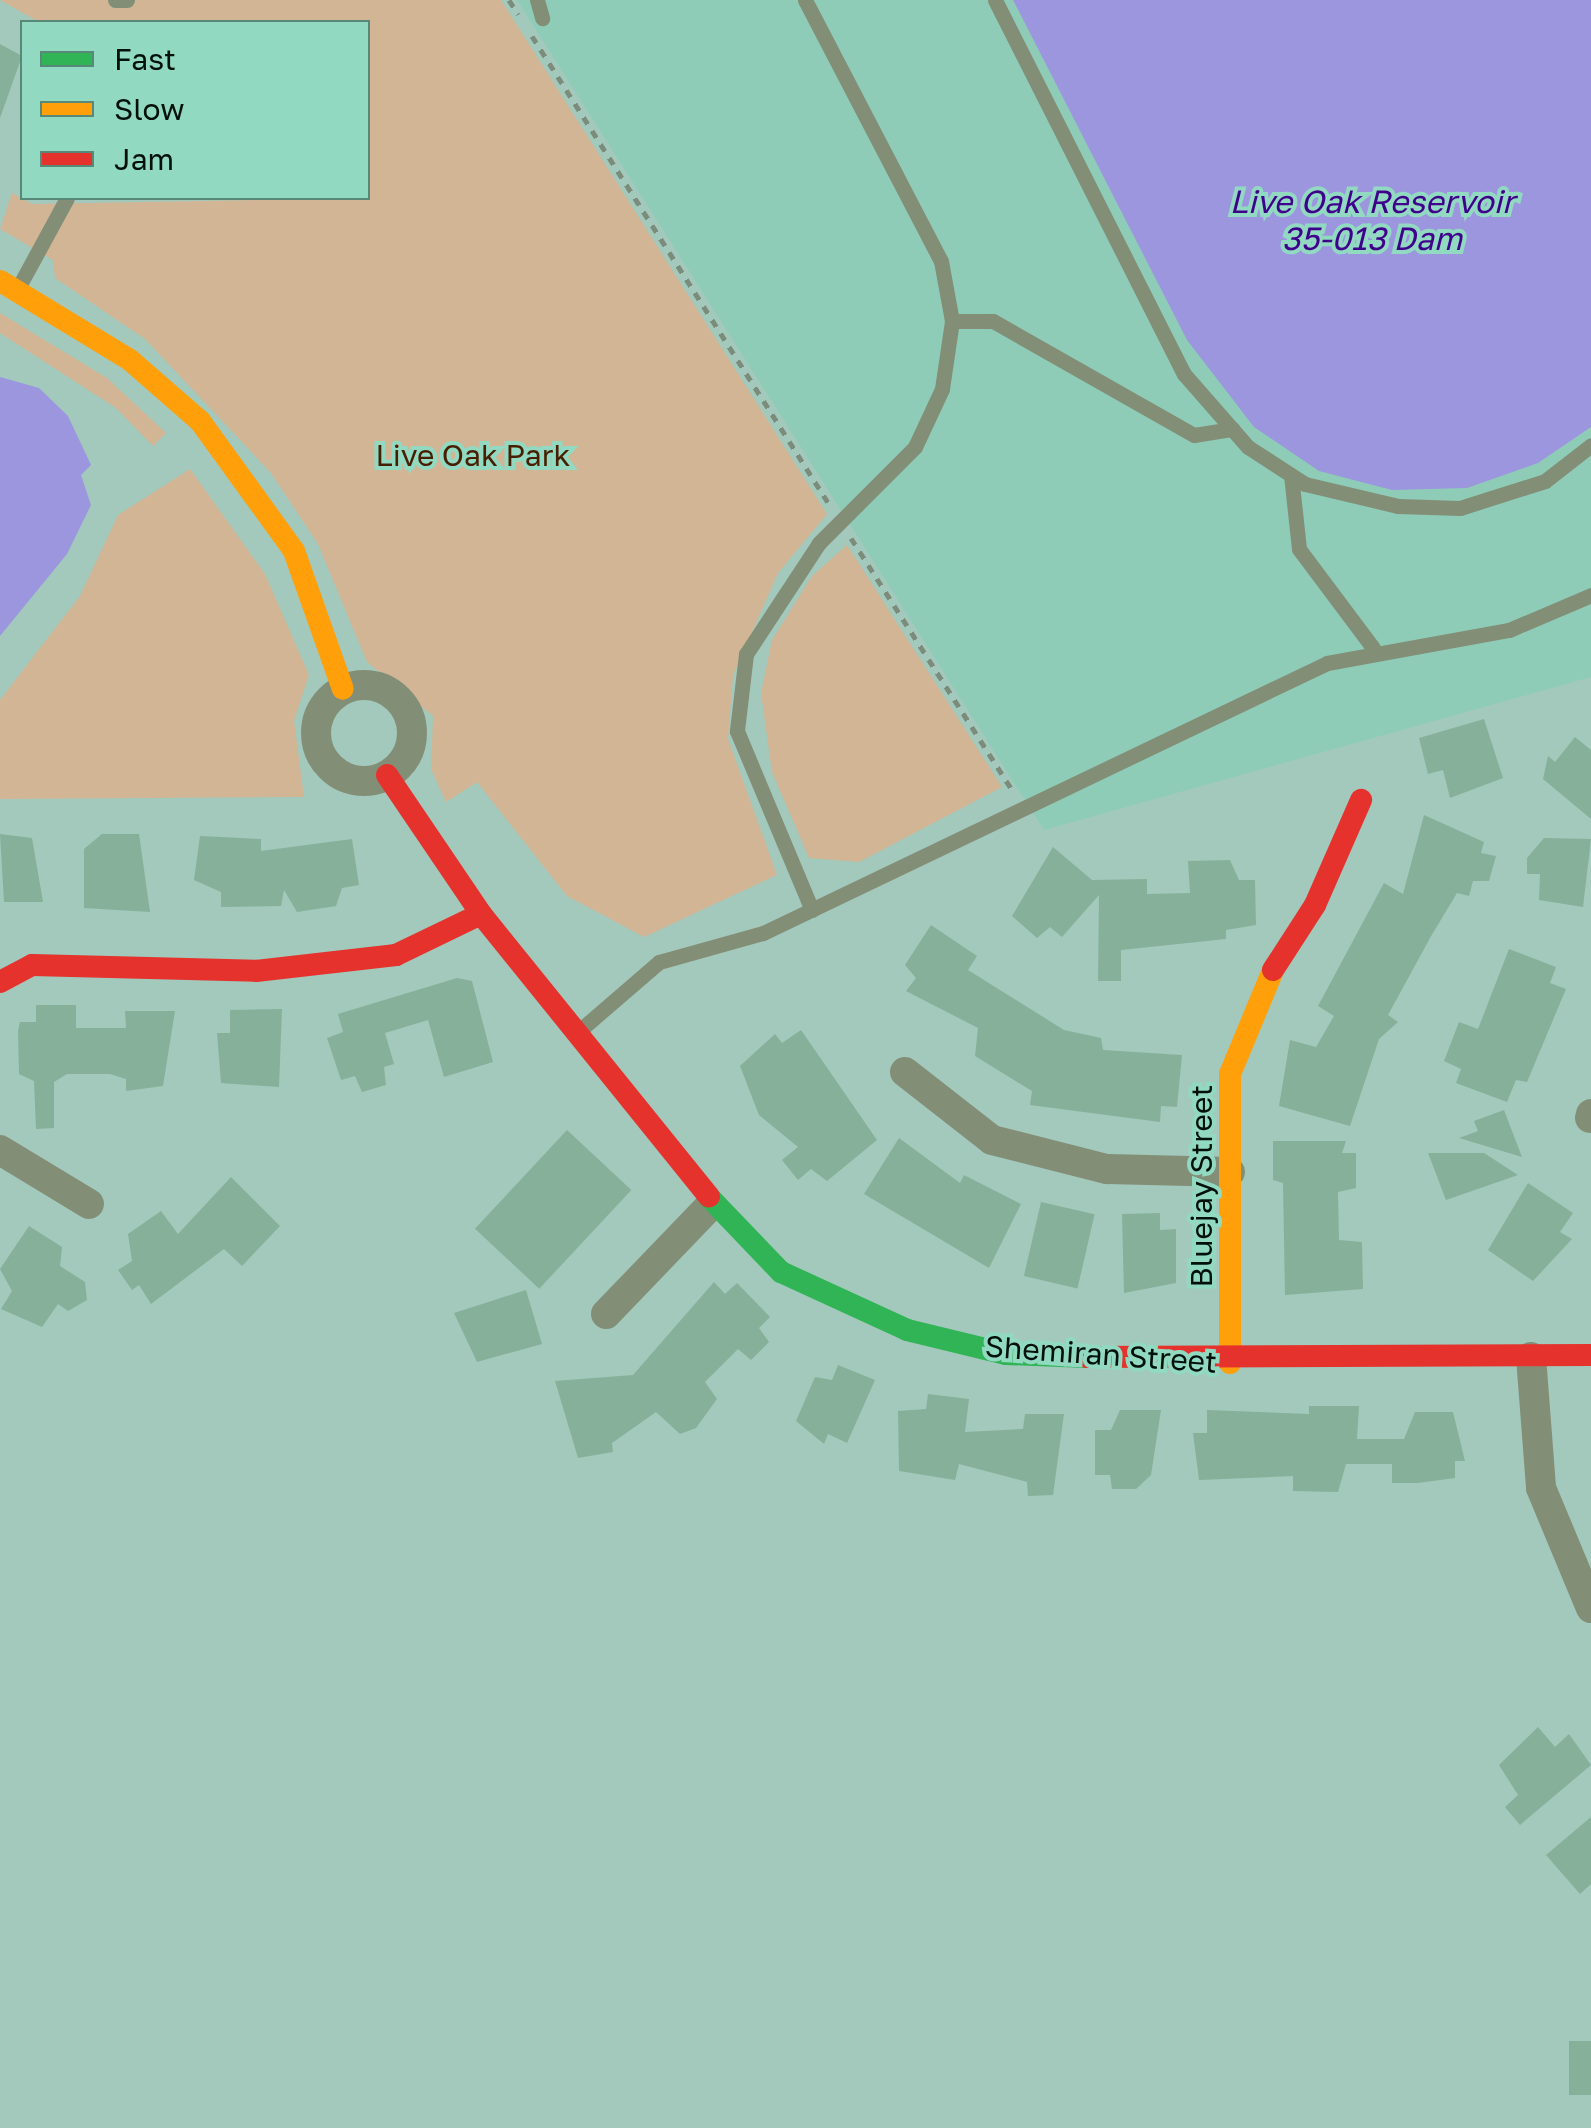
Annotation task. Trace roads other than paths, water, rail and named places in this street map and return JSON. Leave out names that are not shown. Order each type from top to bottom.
[{"type":"street","points":[[8,286],[130,360],[200,422],[294,551],[344,690]]},
{"type":"street","points":[[373,686],[408,713],[411,743],[387,774],[349,779],[323,759],[316,728],[344,690],[373,686]]},
{"type":"street","name":"Shemiran Street","points":[[387,774],[481,914],[710,1206],[781,1272],[907,1330],[1006,1354],[1230,1362],[1591,1355]]},
{"type":"street","name":"Bluejay Street","points":[[1230,1362],[1230,1074],[1260,990],[1315,905],[1361,800]]},
{"type":"street","points":[[0,982],[32,965],[256,971],[396,955],[481,914]]},
{"type":"street","points":[[905,1072],[992,1140],[1106,1169],[1230,1172]]},
{"type":"street","points":[[0,1150],[89,1204]]},
{"type":"street","points":[[606,1314],[710,1206]]},
{"type":"street","points":[[1531,1357],[1541,1488],[1590,1603]]},
{"type":"lane","points":[[115,0],[126,0]]},
{"type":"lane","points":[[537,0],[542,18]]},
{"type":"lane","points":[[805,0],[942,262],[952,321],[942,389],[915,447],[842,523],[746,654],[737,731],[812,910]]},
{"type":"lane","points":[[996,0],[1184,374],[1232,429],[1292,476],[1398,506],[1460,508],[1545,481],[1591,444]]},
{"type":"lane","points":[[8,286],[67,200]]},
{"type":"lane","points":[[952,321],[993,321],[1194,435],[1232,429]]},
{"type":"lane","points":[[1292,476],[1299,548],[1372,648]]},
{"type":"lane","points":[[576,1034],[659,962],[812,910],[1372,648],[1508,630],[1591,595]]},
{"type":"water","name":"Live Oak Reservoir 35-013 Dam","points":[[1013,0],[1591,0],[1591,427],[1538,463],[1467,488],[1392,490],[1319,471],[1254,427],[1187,340]]},
{"type":"water","points":[[0,377],[39,388],[68,416],[91,465],[81,475],[91,505],[67,554],[0,636]]},
{"type":"park label","name":"Live Oak Park","points":[[473,455]]}]
